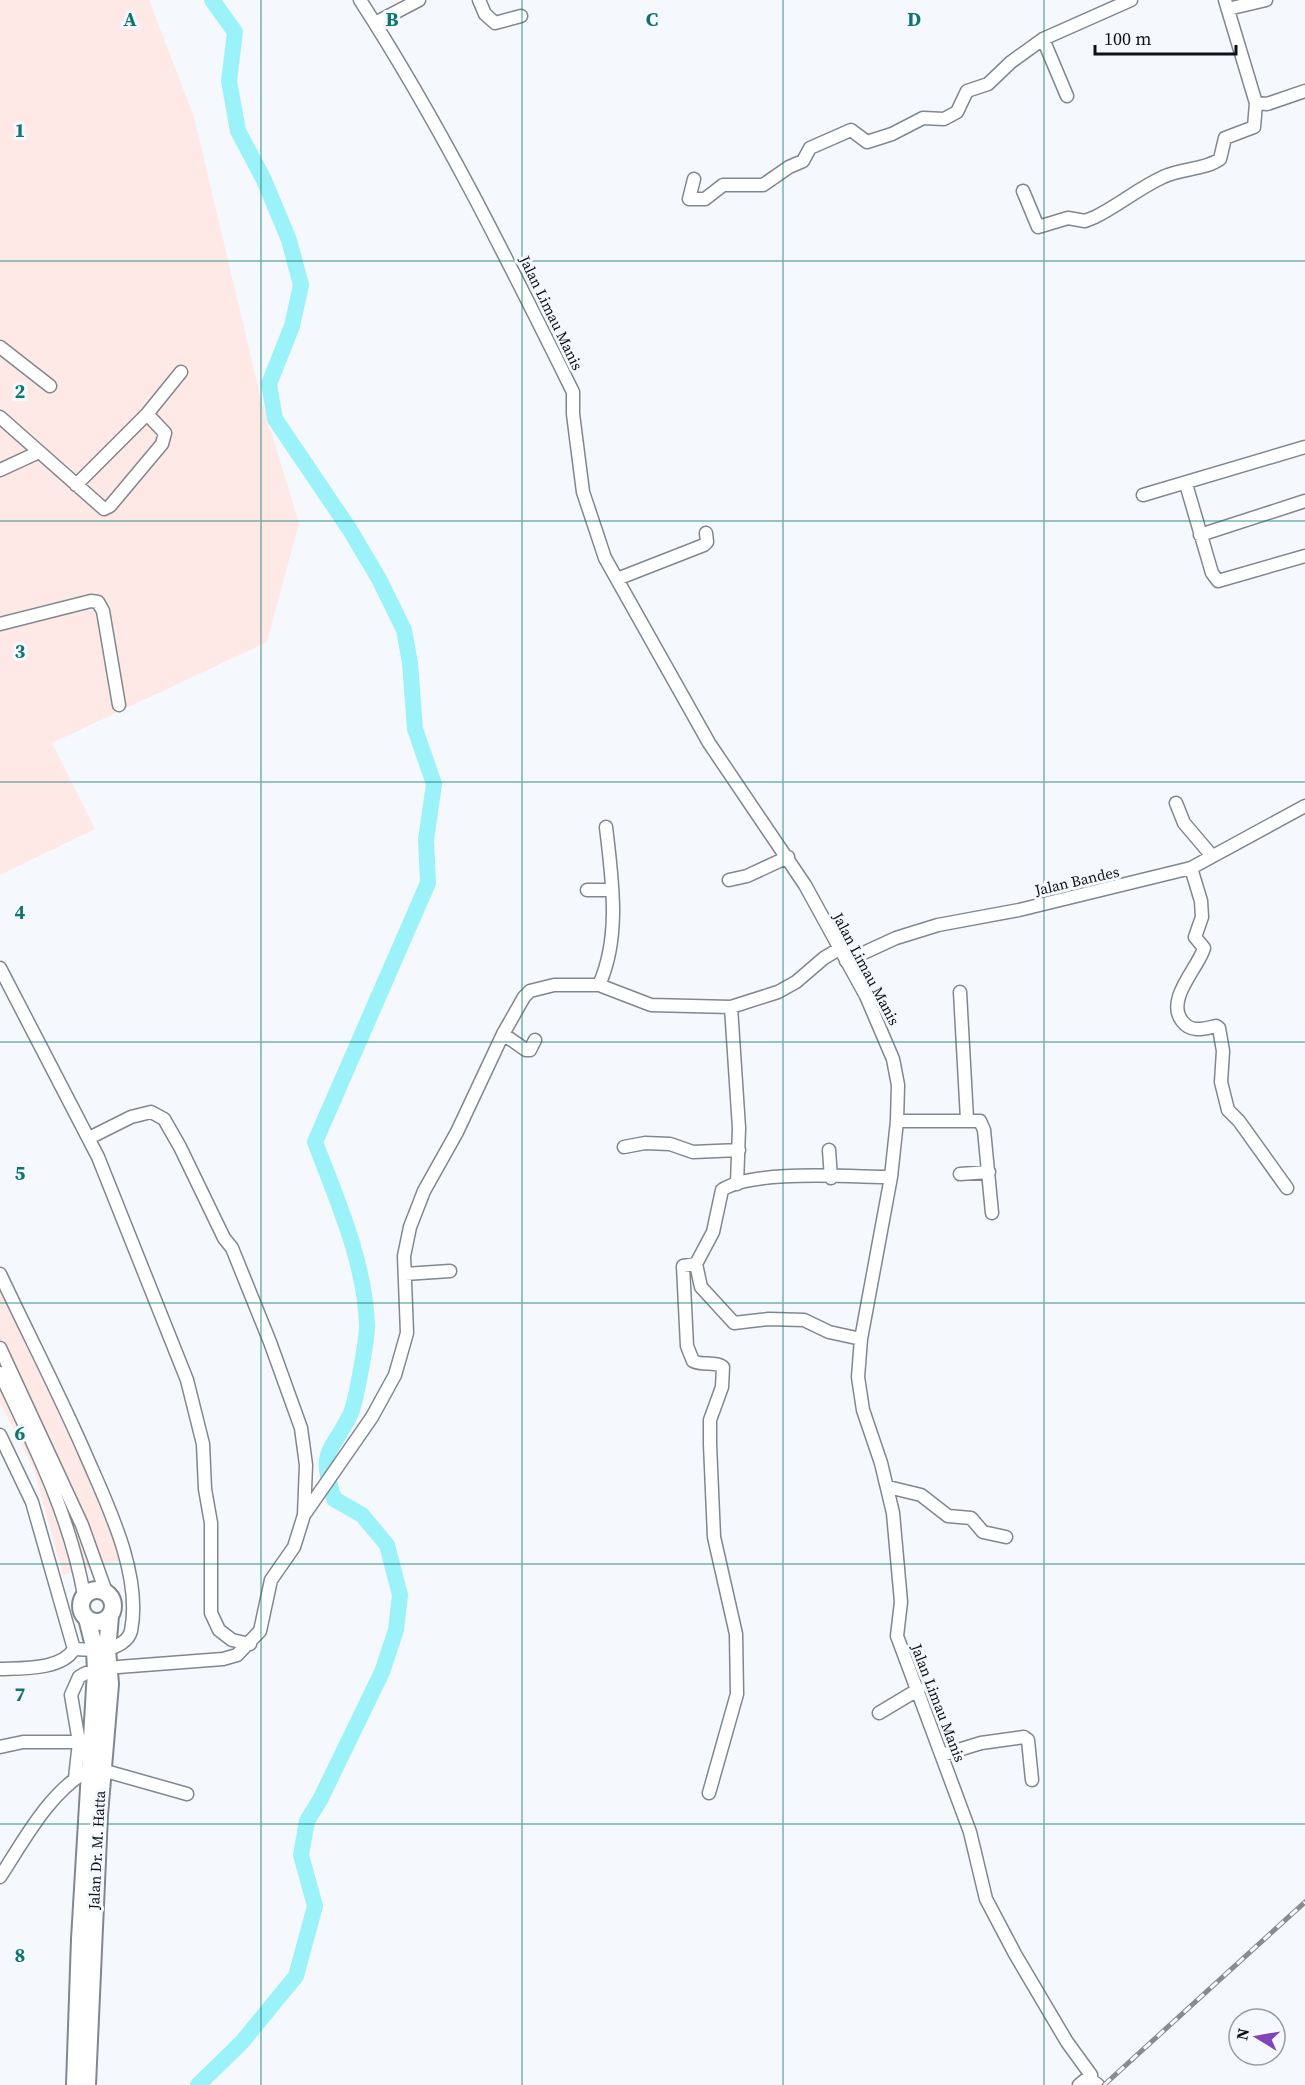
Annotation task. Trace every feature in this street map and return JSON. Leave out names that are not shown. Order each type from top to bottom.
[{"type":"main road","points":[[92,1590],[106,1592],[112,1600],[110,1616],[99,1622],[87,1618],[81,1607],[84,1595],[92,1590]]},
{"type":"main road","name":"Jalan Dr. M. Hatta","points":[[75,2085],[89,1772],[95,1692],[101,1650],[110,1616]]},
{"type":"main road","name":"Jalan Dr. M. Hatta","points":[[87,1618],[101,1650]]},
{"type":"main road","name":"Jalan Dr. M. Hatta","points":[[87,2085],[89,1772]]},
{"type":"street","name":"Jalan Limau Manis","points":[[360,0],[511,264],[573,392],[573,414],[585,501],[605,558],[709,743],[788,857],[866,996],[893,1059],[898,1085],[897,1121],[891,1177],[861,1339],[859,1394],[888,1487],[902,1602],[897,1636],[919,1689],[970,1832],[986,1899],[1067,2042],[1094,2080]]},
{"type":"street","points":[[375,23],[419,0]]},
{"type":"street","points":[[479,0],[485,14],[495,23],[521,16]]},
{"type":"street","points":[[694,179],[689,199],[705,199],[723,185],[763,186],[789,167],[802,161],[810,148],[851,130],[867,142],[892,134],[923,117],[944,119],[959,110],[967,91],[988,84],[1011,62],[1043,39],[1131,0]]},
{"type":"street","points":[[1023,191],[1038,227],[1068,218],[1085,220],[1095,217],[1164,176],[1180,170],[1214,164],[1220,159],[1225,138],[1254,127],[1256,103],[1226,4],[1266,0]]},
{"type":"street","points":[[1043,39],[1067,96]]},
{"type":"street","points":[[1256,103],[1267,104],[1305,91]]},
{"type":"street","points":[[0,346],[50,386]]},
{"type":"street","points":[[76,485],[147,414],[181,372]]},
{"type":"street","points":[[0,417],[99,507],[104,509],[110,506],[155,452],[165,436],[161,428],[147,414]]},
{"type":"street","points":[[1143,495],[1305,447]]},
{"type":"street","points":[[0,470],[39,452]]},
{"type":"street","points":[[1186,484],[1215,580],[1222,582],[1305,556]]},
{"type":"street","points":[[1200,535],[1305,501]]},
{"type":"street","points":[[617,579],[704,545],[707,542],[706,533]]},
{"type":"street","points":[[0,624],[91,601],[98,602],[103,611],[119,705]]},
{"type":"street","points":[[1176,803],[1184,823],[1212,856]]},
{"type":"street","name":"Jalan Bandes","points":[[846,961],[896,938],[938,925],[1019,910],[1191,868],[1305,806]]},
{"type":"street","points":[[600,985],[608,965],[610,949],[612,890],[606,827]]},
{"type":"street","points":[[729,880],[747,876],[788,857]]},
{"type":"street","points":[[1191,868],[1201,901],[1202,917],[1196,937],[1204,948],[1182,990],[1177,1008],[1179,1017],[1189,1028],[1197,1030],[1216,1026],[1219,1028],[1223,1051],[1221,1082],[1228,1110],[1239,1121],[1287,1188]]},
{"type":"street","points":[[587,890],[612,890]]},
{"type":"street","points":[[304,1515],[314,1504],[372,1417],[402,1359],[407,1333],[405,1246],[424,1191],[457,1132],[503,1034],[524,997],[530,991],[554,985],[600,985],[651,1005],[731,1007],[778,992],[796,982],[824,958],[839,949]]},
{"type":"street","points":[[0,968],[90,1138],[167,1326],[190,1391],[203,1444],[205,1489],[211,1523],[211,1613],[219,1630],[232,1640],[250,1644]]},
{"type":"street","points":[[960,992],[967,1119]]},
{"type":"street","points":[[731,1007],[739,1150],[737,1184]]},
{"type":"street","points":[[503,1034],[526,1050],[530,1050],[535,1041]]},
{"type":"street","points":[[90,1138],[131,1117],[151,1112],[164,1119],[237,1260],[301,1428],[306,1466],[304,1515],[294,1547],[271,1580],[260,1631],[250,1644],[237,1655],[223,1659],[118,1667]]},
{"type":"street","points":[[897,1121],[975,1119],[983,1125],[992,1213]]},
{"type":"street","points":[[624,1147],[645,1143],[670,1144],[693,1152],[739,1150]]},
{"type":"street","points":[[829,1150],[831,1178]]},
{"type":"street","points":[[960,1174],[989,1172]]},
{"type":"street","points":[[861,1339],[829,1332],[804,1320],[734,1323],[701,1287],[696,1264],[713,1232],[722,1190],[763,1177],[891,1177]]},
{"type":"street","points":[[696,1264],[683,1266],[687,1346],[693,1361],[723,1367],[722,1387],[711,1420],[714,1537],[736,1634],[737,1694],[710,1793]]},
{"type":"street","points":[[405,1274],[450,1271]]},
{"type":"street","points":[[0,1274],[59,1393],[119,1532],[131,1589],[131,1631],[120,1645],[101,1650],[74,1649],[64,1660],[50,1664],[0,1669]]},
{"type":"street","points":[[0,1348],[82,1525],[106,1592]]},
{"type":"street","points":[[0,1373],[40,1457],[68,1525],[84,1595]]},
{"type":"street","points":[[0,1435],[32,1502],[74,1649]]},
{"type":"street","points":[[888,1487],[921,1495],[948,1516],[971,1518],[983,1532],[1006,1537]]},
{"type":"street","points":[[86,1673],[79,1677],[71,1695],[79,1742],[89,1772]]},
{"type":"street","points":[[879,1713],[919,1689]]},
{"type":"street","points":[[942,1755],[981,1743],[1024,1737],[1028,1740],[1032,1780]]},
{"type":"street","points":[[0,1747],[23,1742],[79,1742]]},
{"type":"street","points":[[89,1772],[187,1794]]},
{"type":"street","points":[[0,1877],[32,1828],[89,1772]]},
{"type":"street","points":[[1079,2085],[1094,2080]]},
{"type":"shaded area","points":[[0,0],[149,0],[194,117],[260,395],[299,523],[267,642],[52,743],[95,829],[0,875]]},
{"type":"shaded area","points":[[0,1271],[85,1446],[132,1558],[63,1575],[34,1470],[0,1402]]},
{"type":"waterway","points":[[198,2085],[242,2042],[296,1976],[315,1906],[301,1855],[307,1821],[320,1800],[382,1672],[396,1630],[400,1595],[387,1545],[362,1515],[334,1499],[329,1483],[328,1453],[350,1415],[361,1371],[367,1326],[361,1278],[355,1255],[341,1209],[315,1142],[428,883],[426,840],[434,784],[415,729],[410,663],[404,630],[379,579],[350,530],[275,419],[269,384],[292,326],[301,285],[289,240],[264,180],[238,131],[229,81],[235,32],[212,0]]},
{"type":"railway","points":[[1104,2085],[1305,1902]]}]
